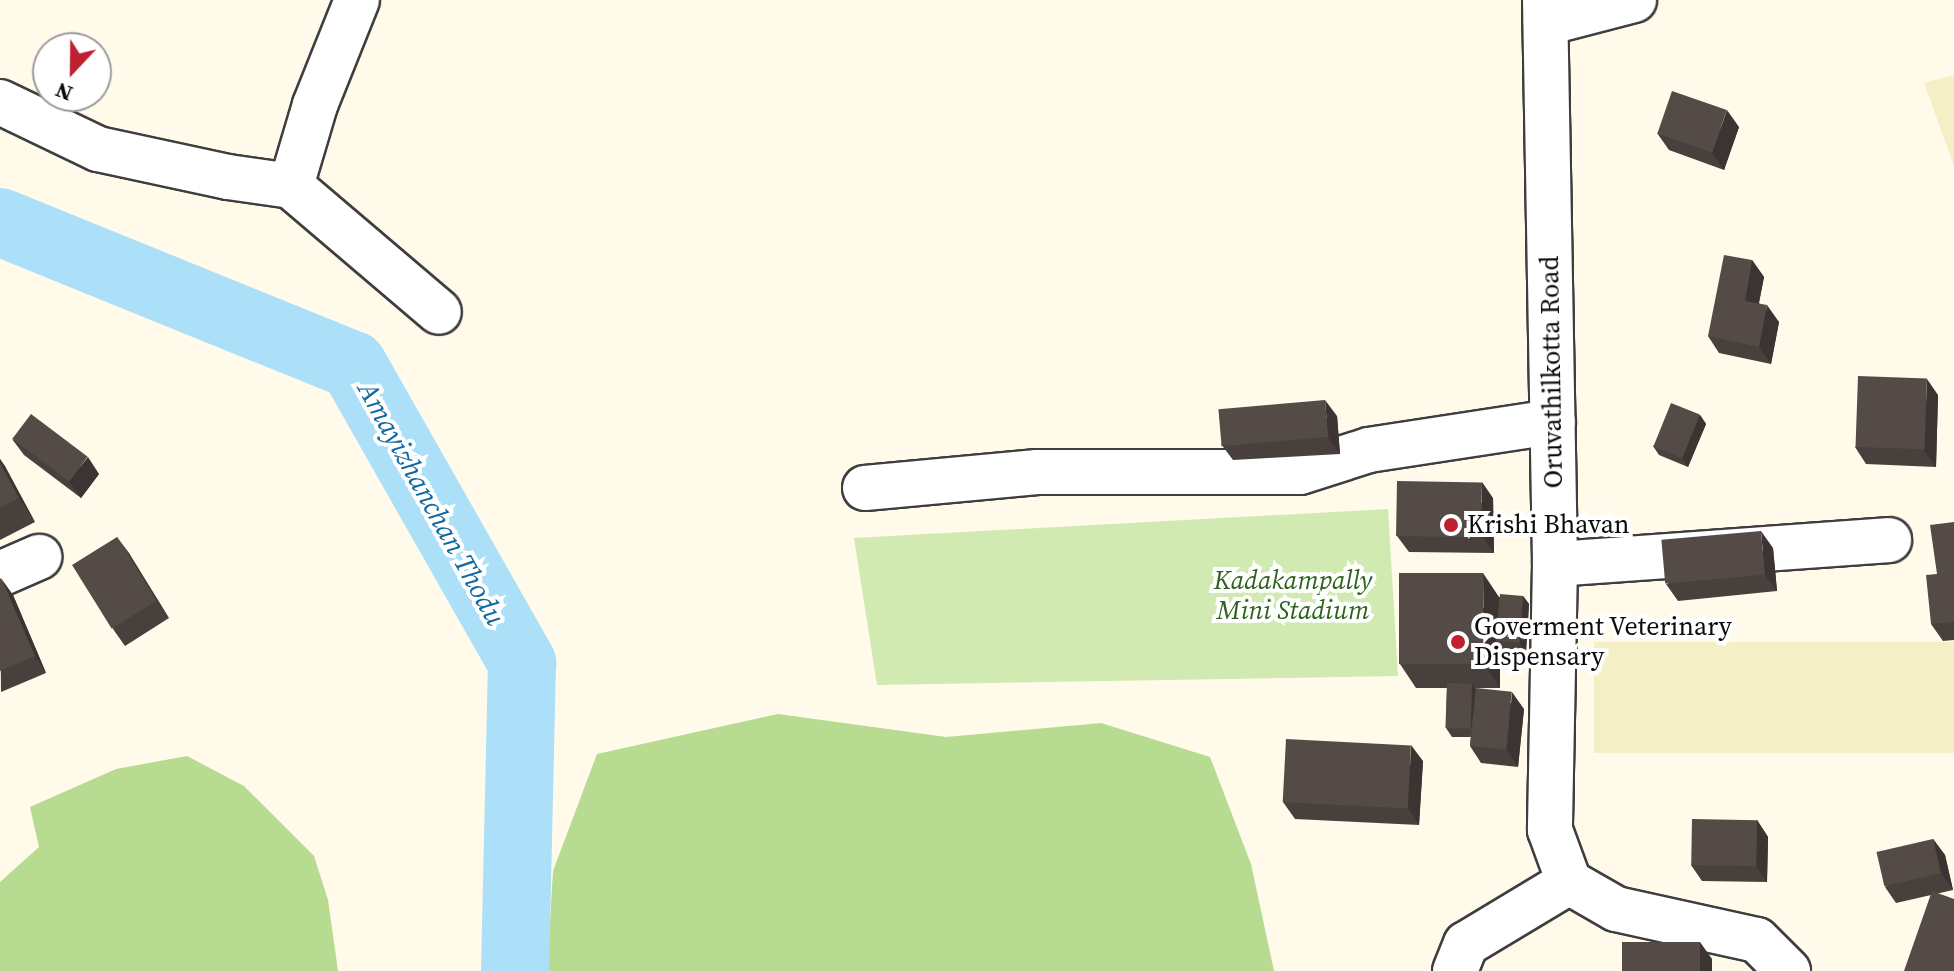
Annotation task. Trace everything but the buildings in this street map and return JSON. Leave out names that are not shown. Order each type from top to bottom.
[{"type":"street","points":[[291,186],[315,105],[357,0]]},
{"type":"street","points":[[1546,12],[1634,0]]},
{"type":"street","name":"Oruvathilkotta Road","points":[[1546,12],[1555,564],[1550,830],[1569,882]]},
{"type":"street","points":[[0,102],[98,149],[228,177],[291,186],[439,312]]},
{"type":"street","points":[[865,488],[1037,472],[1300,472],[1369,450],[1553,422]]},
{"type":"street","points":[[1555,564],[1889,540]]},
{"type":"street","points":[[1455,971],[1466,944],[1569,882],[1616,909],[1757,940],[1788,971]]},
{"type":"shaded area","points":[[1954,75],[1954,166],[1924,83]]},
{"type":"shaded area","points":[[1594,642],[1954,642],[1954,753],[1594,753]]},
{"type":"green space","name":"Kadakampally Mini Stadium","points":[[1388,509],[1398,676],[877,685],[854,538]]},
{"type":"green space","points":[[778,714],[946,737],[1101,723],[1210,757],[1251,864],[1274,971],[547,971],[553,871],[597,754]]},
{"type":"green space","points":[[187,756],[244,786],[314,856],[328,900],[338,971],[0,971],[0,882],[39,847],[30,807],[116,769]]},
{"type":"waterway","name":"Amayizhanchan Thodu","points":[[0,222],[353,365],[522,663],[515,971]]},
{"type":"place","name":"Krishi Bhavan","points":[[1451,525]]},
{"type":"place","name":"Goverment Veterinary Dispensary","points":[[1458,642]]}]
